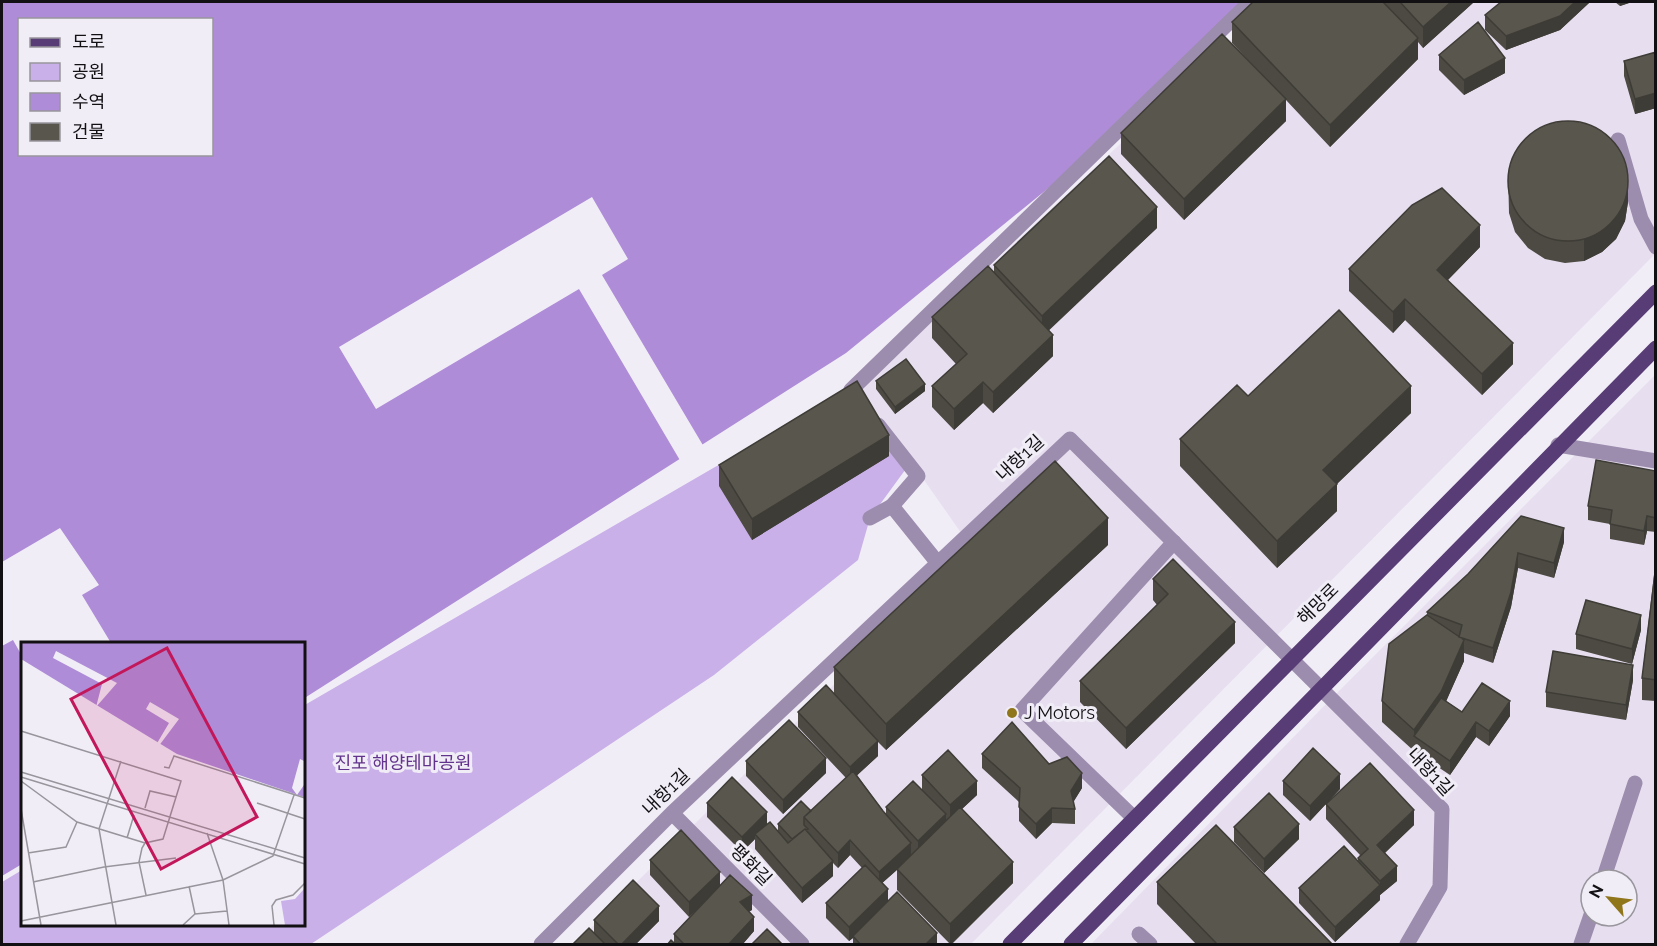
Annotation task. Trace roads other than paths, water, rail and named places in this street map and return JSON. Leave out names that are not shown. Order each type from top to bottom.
[{"type":"main road","name":"해망로","points":[[1010,945],[1656,292]]},
{"type":"main road","points":[[1071,945],[1558,445],[1656,348]]},
{"type":"street","points":[[870,518],[892,506],[918,476],[851,390],[1250,2]]},
{"type":"street","points":[[1618,140],[1641,219],[1656,247]]},
{"type":"street","name":"내항1길","points":[[541,945],[672,813],[1070,439],[1442,809],[1440,887],[1407,945]]},
{"type":"street","points":[[1558,445],[1656,461]]},
{"type":"street","points":[[892,506],[937,562]]},
{"type":"street","points":[[1134,818],[1022,710],[1174,542]]},
{"type":"street","points":[[1607,868],[1635,783]]},
{"type":"street","name":"평화길","points":[[672,813],[802,945]]},
{"type":"street","points":[[1581,945],[1587,928]]},
{"type":"water","points":[[2,2],[1244,2],[1089,155],[846,353],[304,698],[304,642],[21,642],[21,865],[2,876]]},
{"type":"place","name":"J Motors","points":[[1012,713]]},
{"type":"park label","name":"진포 해양테마공원","points":[[403,763]]}]
